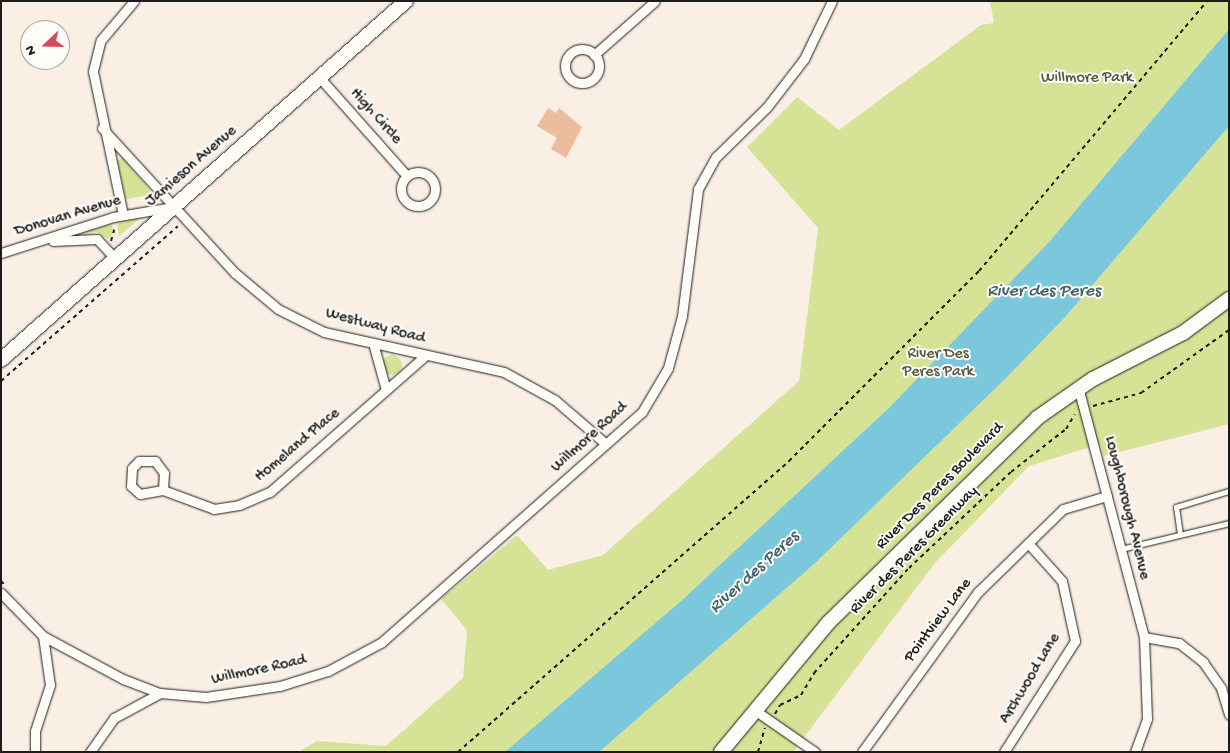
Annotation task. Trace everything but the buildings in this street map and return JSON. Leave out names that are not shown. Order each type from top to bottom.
[{"type":"main road","name":"Jamieson Avenue","points":[[1,360],[320,78],[400,3]]},
{"type":"main road","name":"River Des Peres Boulevard","points":[[721,752],[841,609],[1026,428],[1078,387],[1183,333],[1229,299]]},
{"type":"street","points":[[123,215],[93,86],[96,54],[109,26],[134,1]]},
{"type":"street","points":[[594,55],[655,1]]},
{"type":"street","name":"Willmore Road","points":[[5,590],[43,636],[123,679],[160,692],[206,697],[280,686],[328,671],[382,642],[642,412],[668,368],[682,316],[698,189],[716,157],[767,108],[804,59],[832,1]]},
{"type":"street","name":"High Circle","points":[[320,78],[407,176]]},
{"type":"street","name":"Westway Road","points":[[102,128],[235,273],[278,309],[324,332],[425,356],[504,372],[555,400],[606,444]]},
{"type":"street","name":"Donovan Avenue","points":[[1,253],[48,241],[123,215],[174,206]]},
{"type":"street","points":[[48,241],[97,239],[115,258]]},
{"type":"street","points":[[373,343],[386,390]]},
{"type":"street","name":"Homeland Place","points":[[163,490],[164,473],[156,461],[139,461],[132,468],[134,489],[147,495],[163,490],[214,509],[239,505],[270,492],[425,356]]},
{"type":"street","name":"Loughborough Avenue","points":[[1078,387],[1144,637],[1148,719],[1135,752]]},
{"type":"street","name":"Pointview Lane","points":[[862,752],[978,592],[1063,509],[1106,496]]},
{"type":"street","name":"Archwood Lane","points":[[1004,752],[1075,641],[1062,581],[1028,543]]},
{"type":"street","points":[[35,752],[35,731],[50,685],[43,636]]},
{"type":"street","points":[[1144,637],[1179,643],[1202,662],[1221,688],[1229,715]]},
{"type":"street","points":[[90,752],[114,718],[160,692]]},
{"type":"street","points":[[756,711],[815,752]]},
{"type":"lane","points":[[1180,534],[1176,508],[1229,490]]},
{"type":"lane","points":[[1120,549],[1229,523]]},
{"type":"path","points":[[458,752],[790,461],[979,270],[1207,1]]},
{"type":"path","points":[[110,241],[116,235],[114,222]]},
{"type":"path","points":[[1,381],[182,222]]},
{"type":"path","points":[[1093,406],[1141,392],[1229,330]]},
{"type":"path","name":"River des Peres Greenway","points":[[775,713],[801,695],[814,673],[909,568],[1011,472],[1066,429],[1078,412]]},
{"type":"path","points":[[1,581],[5,590]]},
{"type":"path","points":[[758,752],[766,726]]},
{"type":"green space","name":"River Des Peres Park","points":[[990,1],[1229,1],[1229,29],[1113,168],[1066,316],[1229,126],[1229,424],[1104,456],[1100,444],[1029,466],[935,563],[793,752],[298,752],[317,741],[386,746],[463,678],[467,630],[441,599],[517,535],[548,570],[603,555],[799,381],[818,228],[747,147],[797,97],[839,130],[981,25],[994,23]]},
{"type":"green space","points":[[122,157],[150,190],[150,195],[126,199],[117,161]]},
{"type":"green space","points":[[140,218],[119,236],[119,237],[117,223]]},
{"type":"green space","points":[[112,224],[113,234],[108,239],[97,232],[81,233]]},
{"type":"green space","points":[[392,355],[399,358],[402,365],[399,372],[392,375],[385,372],[382,365],[385,358]]},
{"type":"water","name":"River des Peres","points":[[1229,29],[1229,126],[1066,316],[1006,378],[814,564],[599,752],[505,752],[680,602],[889,408],[1049,242]]},
{"type":"park label","name":"Willmore Park","points":[[1087,79]]}]
